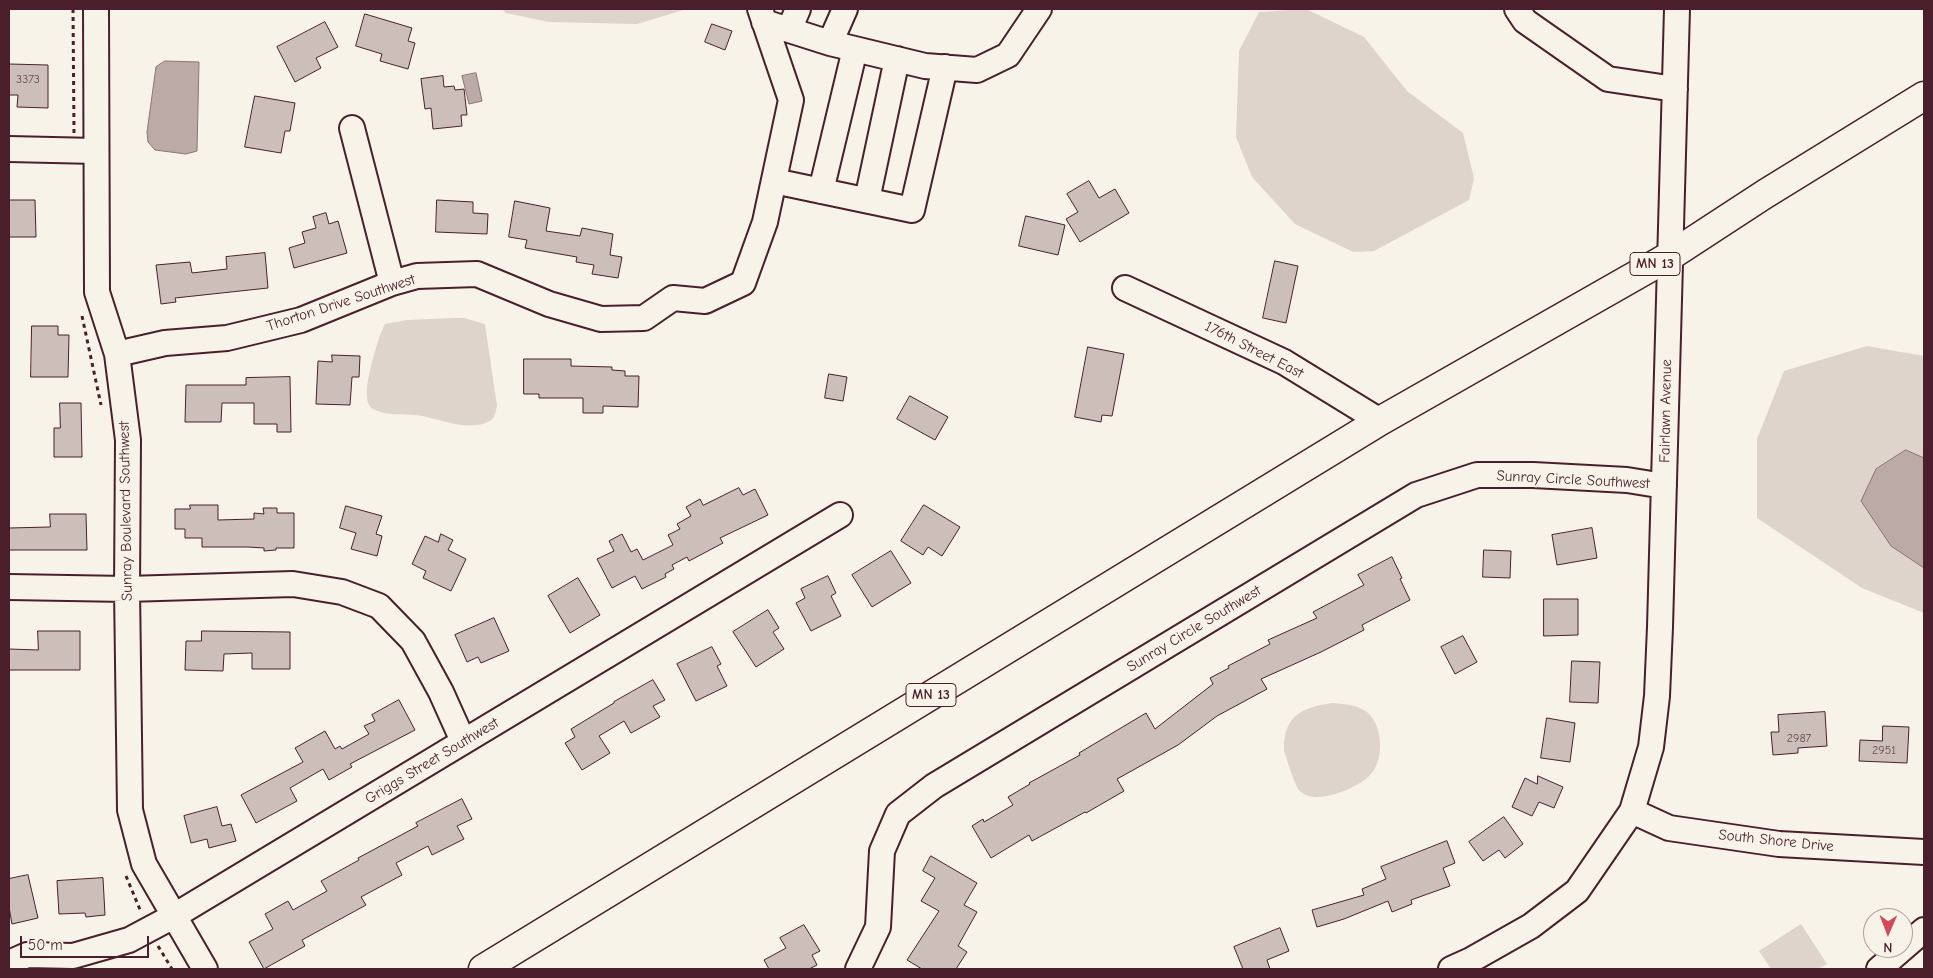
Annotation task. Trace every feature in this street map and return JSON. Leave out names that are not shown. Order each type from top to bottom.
[{"type":"main road","name":"MN 13","points":[[483,969],[1380,421],[1670,256],[1764,194],[1924,96]]},
{"type":"street","name":"Sunray Boulevard Southwest","points":[[96,9],[97,292],[117,354],[128,440],[127,589],[130,810],[144,864],[204,969]]},
{"type":"street","points":[[789,30],[798,9]]},
{"type":"street","points":[[830,43],[845,9]]},
{"type":"street","points":[[762,16],[789,30],[830,43],[925,66],[977,70],[1008,55],[1039,9]]},
{"type":"street","points":[[1518,9],[1525,21],[1608,79],[1674,89]]},
{"type":"street","name":"Fairlawn Avenue","points":[[1451,969],[1471,960],[1530,926],[1578,891],[1632,811],[1651,746],[1657,696],[1677,9]]},
{"type":"street","points":[[762,16],[791,100],[774,182],[912,210],[945,67]]},
{"type":"street","points":[[821,191],[855,49]]},
{"type":"street","points":[[868,200],[897,59]]},
{"type":"street","points":[[352,128],[392,283]]},
{"type":"street","points":[[9,149],[96,151]]},
{"type":"street","name":"Thorton Drive Southwest","points":[[117,354],[165,343],[227,338],[301,320],[392,283],[417,276],[476,274],[548,304],[601,319],[644,318],[673,298],[705,301],[743,283],[765,222],[774,182]]},
{"type":"street","name":"176th Street East","points":[[1125,288],[1284,362],[1380,421]]},
{"type":"street","name":"Sunray Circle Southwest","points":[[858,969],[878,927],[882,851],[898,814],[934,786],[1416,495],[1477,475],[1533,475],[1627,480],[1664,486]]},
{"type":"street","name":"Griggs Street Southwest","points":[[9,963],[28,955],[73,956],[129,940],[174,916],[840,515]]},
{"type":"street","points":[[9,586],[127,589],[293,584],[342,592],[379,606],[413,641],[441,692],[463,741]]},
{"type":"street","name":"South Shore Drive","points":[[1632,811],[1669,828],[1770,843],[1924,852]]},
{"type":"street","points":[[1879,969],[1924,930]]},
{"type":"shaded area","points":[[502,9],[687,9],[637,24],[549,22],[506,13]]},
{"type":"shaded area","points":[[1306,9],[1364,37],[1407,91],[1463,133],[1474,178],[1469,200],[1374,251],[1353,252],[1295,224],[1252,177],[1236,137],[1239,51],[1259,12]]},
{"type":"shaded area","points":[[165,61],[199,62],[197,151],[186,154],[155,150],[148,142],[147,132],[156,67]]},
{"type":"shaded area","points":[[476,73],[482,101],[469,104],[462,76]]},
{"type":"shaded area","points":[[464,318],[485,324],[497,406],[492,419],[479,425],[470,426],[416,415],[376,411],[371,408],[367,398],[368,381],[385,324],[407,320]]},
{"type":"shaded area","points":[[1867,346],[1924,356],[1924,613],[1862,588],[1757,518],[1757,439],[1784,371]]},
{"type":"shaded area","points":[[1906,450],[1924,458],[1924,568],[1891,546],[1861,501],[1876,469]]},
{"type":"shaded area","points":[[1333,703],[1359,708],[1373,718],[1377,726],[1380,745],[1377,764],[1367,778],[1353,787],[1323,797],[1305,795],[1297,787],[1284,751],[1287,729],[1291,721],[1304,710]]},
{"type":"shaded area","points":[[1801,924],[1827,964],[1818,969],[1771,969],[1759,951]]},
{"type":"building","points":[[365,14],[412,28],[408,41],[415,43],[408,69],[380,61],[382,54],[356,46]]},
{"type":"building","points":[[325,22],[338,47],[316,58],[321,68],[295,82],[277,47]]},
{"type":"building","points":[[712,24],[732,31],[725,50],[705,42]]},
{"type":"building","points":[[9,64],[48,65],[48,108],[17,107],[18,95],[9,95]]},
{"type":"building","points":[[443,76],[444,87],[454,86],[455,90],[464,89],[467,115],[461,115],[462,126],[433,129],[431,108],[425,109],[421,79]]},
{"type":"building","points":[[255,96],[295,103],[290,131],[285,131],[281,153],[245,147]]},
{"type":"building","points":[[1089,181],[1099,198],[1115,189],[1129,213],[1080,242],[1066,219],[1078,212],[1067,194]]},
{"type":"building","points":[[9,200],[35,200],[36,237],[9,237]]},
{"type":"building","points":[[437,200],[473,202],[473,213],[488,214],[487,234],[436,232]]},
{"type":"building","points":[[515,201],[550,208],[546,231],[580,236],[582,228],[613,234],[610,255],[622,257],[618,278],[592,274],[594,265],[576,262],[577,257],[525,248],[527,240],[509,237]]},
{"type":"building","points":[[326,213],[329,224],[338,221],[347,253],[294,268],[289,248],[305,243],[302,232],[316,228],[313,217]]},
{"type":"building","points":[[1026,216],[1065,225],[1058,255],[1019,246]]},
{"type":"building","points":[[265,253],[268,288],[175,298],[176,302],[161,304],[156,265],[190,262],[192,273],[227,269],[226,257]]},
{"type":"building","points":[[1275,261],[1298,266],[1286,323],[1263,318]]},
{"type":"building","points":[[32,326],[58,326],[58,335],[69,335],[68,377],[31,377]]},
{"type":"building","points":[[1088,347],[1124,354],[1112,416],[1102,415],[1101,422],[1075,417]]},
{"type":"building","points":[[332,355],[360,356],[359,377],[352,377],[350,405],[316,404],[318,361],[332,362]]},
{"type":"building","points":[[524,359],[571,359],[571,366],[612,367],[612,370],[625,371],[625,376],[639,376],[638,407],[603,406],[603,413],[583,413],[583,398],[539,398],[539,394],[524,394]]},
{"type":"building","points":[[829,374],[847,377],[843,401],[825,398]]},
{"type":"building","points":[[290,377],[291,432],[277,432],[277,424],[254,424],[254,403],[222,403],[221,422],[185,422],[186,385],[246,385],[246,378]]},
{"type":"building","points":[[910,396],[948,417],[935,440],[897,419]]},
{"type":"building","points":[[60,403],[81,403],[82,457],[54,457],[54,428],[60,428]]},
{"type":"building","points":[[739,488],[743,495],[755,489],[768,515],[720,538],[723,543],[689,561],[687,557],[672,565],[674,569],[665,574],[666,577],[642,589],[635,576],[612,588],[597,559],[614,551],[609,541],[622,534],[631,552],[637,549],[643,560],[673,545],[668,535],[680,529],[677,524],[691,516],[686,507],[700,499],[703,505]]},
{"type":"building","points":[[190,505],[218,505],[218,520],[254,519],[254,513],[264,514],[263,508],[277,508],[277,513],[294,513],[294,548],[276,548],[276,550],[264,551],[264,548],[202,547],[202,538],[185,538],[185,529],[175,529],[175,509],[190,509]]},
{"type":"building","points":[[924,505],[960,527],[942,556],[928,547],[923,555],[901,541]]},
{"type":"building","points":[[346,506],[382,516],[376,534],[382,536],[377,556],[351,549],[356,533],[340,528]]},
{"type":"building","points":[[50,514],[86,514],[87,550],[9,550],[9,528],[50,527]]},
{"type":"building","points":[[1592,528],[1597,558],[1557,565],[1552,535]]},
{"type":"building","points":[[441,534],[453,540],[448,550],[466,559],[451,591],[423,578],[426,571],[412,564],[425,536],[438,542]]},
{"type":"building","points":[[1484,550],[1511,551],[1510,578],[1483,577]]},
{"type":"building","points":[[891,551],[911,583],[872,607],[852,575]]},
{"type":"building","points":[[1392,557],[1410,600],[1362,625],[1364,630],[1261,679],[1267,689],[1217,716],[1178,745],[1117,779],[1124,791],[1032,841],[1029,835],[991,858],[972,826],[983,819],[984,822],[1013,805],[1008,797],[1029,783],[1080,755],[1079,753],[1146,713],[1155,729],[1213,684],[1210,678],[1229,668],[1228,666],[1270,644],[1268,640],[1317,618],[1313,612],[1364,585],[1358,575]]},
{"type":"building","points":[[828,576],[836,593],[831,596],[841,616],[811,631],[796,603],[805,598],[801,589]]},
{"type":"building","points":[[578,578],[600,615],[570,633],[548,596]]},
{"type":"building","points":[[1544,599],[1578,599],[1578,635],[1544,636]]},
{"type":"building","points":[[768,610],[779,628],[773,632],[784,649],[756,667],[733,632]]},
{"type":"building","points":[[494,618],[509,651],[481,663],[478,657],[467,662],[455,635]]},
{"type":"building","points":[[38,631],[80,631],[80,670],[9,670],[9,649],[38,650]]},
{"type":"building","points":[[202,631],[290,632],[290,669],[252,669],[252,653],[224,654],[223,671],[185,670],[186,641],[201,641]]},
{"type":"building","points":[[1463,636],[1477,662],[1455,674],[1441,647]]},
{"type":"building","points":[[712,647],[721,664],[717,666],[727,686],[696,701],[677,664]]},
{"type":"building","points":[[1572,661],[1600,662],[1598,703],[1570,702]]},
{"type":"building","points":[[653,680],[665,700],[653,706],[660,717],[631,733],[624,721],[599,736],[610,753],[582,770],[565,743],[575,737],[571,729]]},
{"type":"building","points":[[399,700],[415,730],[350,764],[352,767],[329,780],[323,769],[290,788],[297,801],[256,823],[241,795],[303,762],[295,748],[325,731],[335,749],[340,746],[342,749],[369,734],[364,726],[375,721],[372,715]]},
{"type":"building","points":[[1825,712],[1827,746],[1798,748],[1798,753],[1773,755],[1771,732],[1779,732],[1778,715]]},
{"type":"building","points":[[1547,718],[1575,723],[1570,762],[1541,758]]},
{"type":"building","points":[[1883,726],[1909,727],[1907,763],[1859,761],[1860,740],[1882,741]]},
{"type":"building","points":[[1538,776],[1563,787],[1554,808],[1539,802],[1532,816],[1512,807],[1525,778],[1537,784]]},
{"type":"building","points":[[462,799],[472,819],[457,826],[464,839],[432,855],[428,846],[396,863],[402,875],[361,897],[366,905],[302,940],[305,946],[264,969],[249,942],[273,929],[265,914],[288,901],[293,910],[327,891],[321,881],[359,860],[358,858],[418,826],[416,823]]},
{"type":"building","points":[[217,807],[222,826],[231,824],[236,841],[209,848],[207,839],[191,843],[184,816]]},
{"type":"building","points":[[1504,817],[1523,844],[1505,858],[1499,850],[1483,861],[1469,842]]},
{"type":"building","points":[[1447,841],[1455,863],[1443,868],[1450,886],[1411,900],[1412,904],[1392,912],[1388,901],[1344,919],[1317,927],[1312,910],[1364,895],[1362,889],[1386,879],[1381,867]]},
{"type":"building","points":[[931,856],[977,883],[964,905],[977,912],[958,946],[967,952],[956,969],[922,969],[907,960],[939,911],[921,901],[935,878],[923,871]]},
{"type":"building","points":[[28,875],[38,918],[12,924],[9,907],[9,879]]},
{"type":"building","points":[[103,878],[105,915],[86,917],[85,913],[59,914],[57,881]]},
{"type":"building","points":[[804,925],[820,951],[812,955],[817,965],[809,969],[769,969],[764,960],[786,948],[780,938]]},
{"type":"building","points":[[1280,928],[1289,951],[1267,960],[1270,969],[1243,969],[1234,947]]}]
